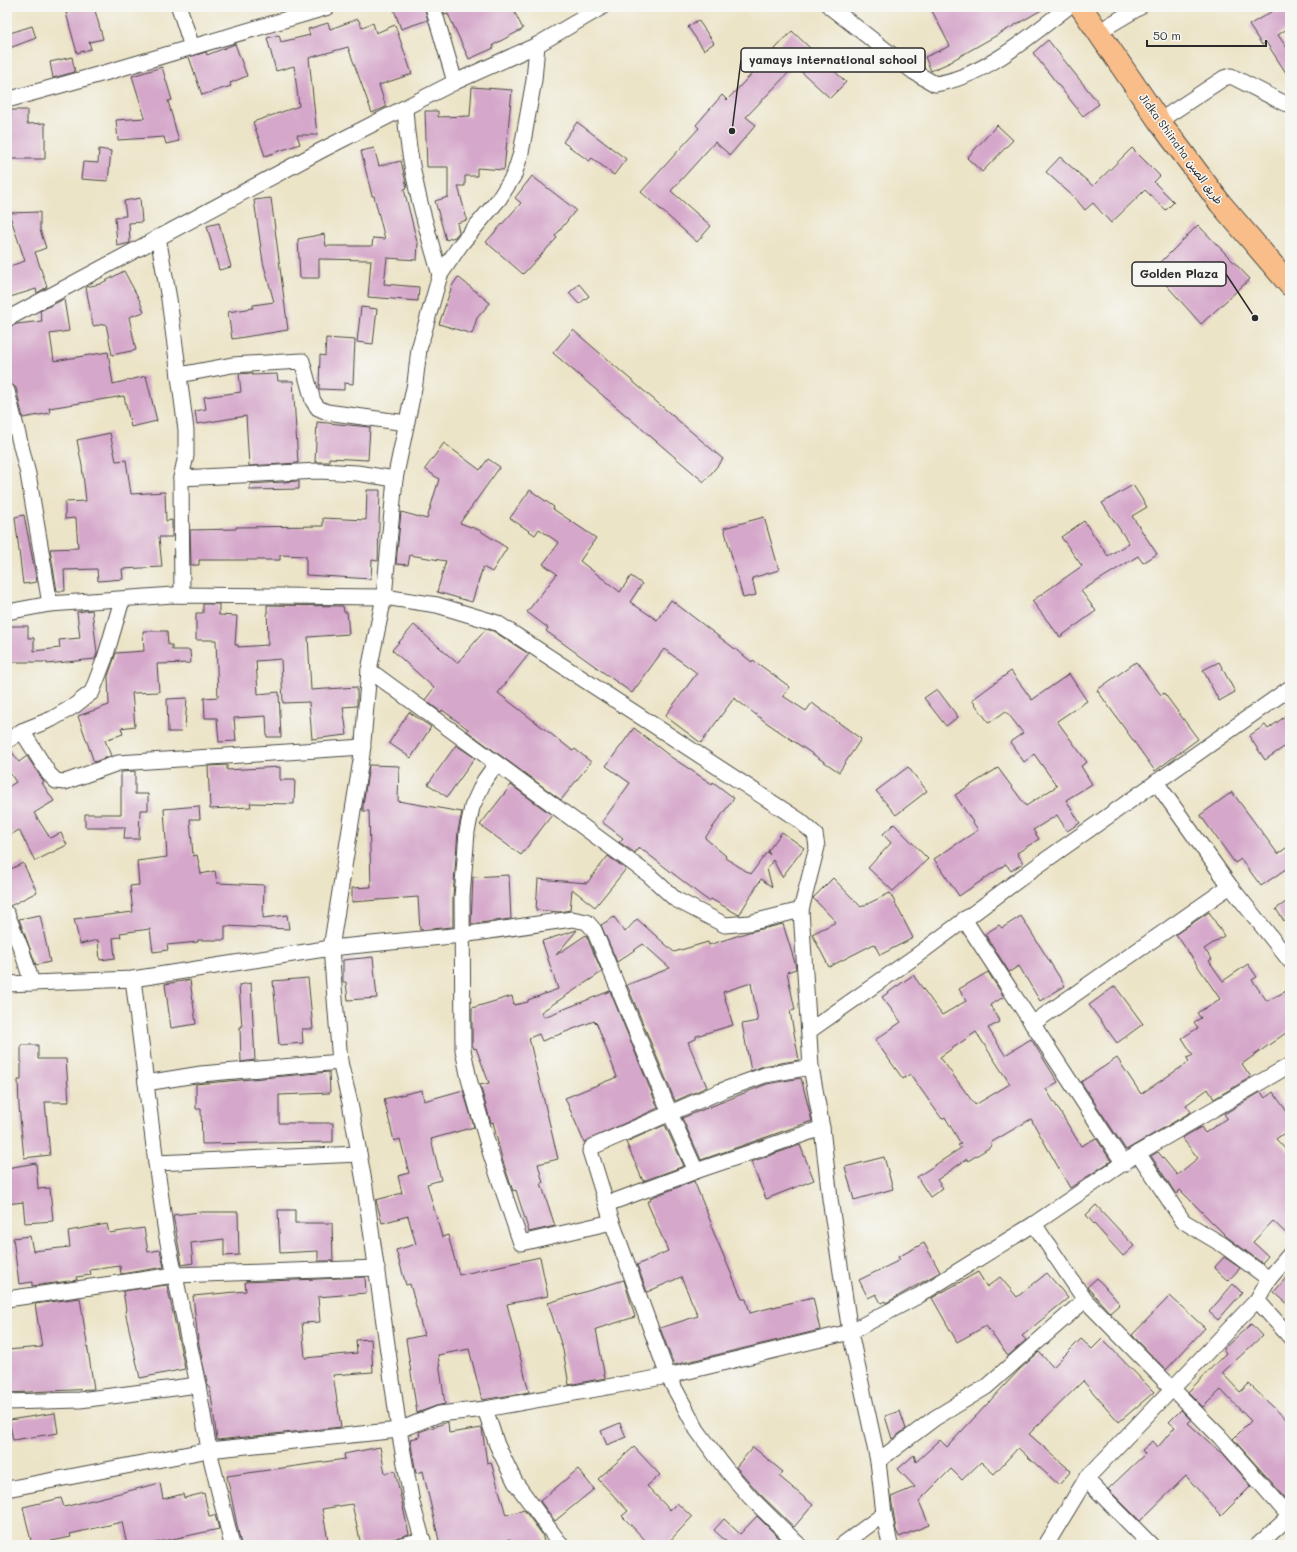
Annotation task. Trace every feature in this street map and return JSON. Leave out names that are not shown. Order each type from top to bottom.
[{"type":"main road","name":"Jidka Shiinaha طريق الصين","points":[[1081,7],[1159,121],[1220,203],[1290,285]]},
{"type":"street","points":[[179,7],[192,47]]},
{"type":"street","points":[[7,100],[328,7]]},
{"type":"street","points":[[433,7],[455,82]]},
{"type":"street","points":[[7,319],[322,150],[405,109],[455,82],[537,45],[602,7]]},
{"type":"street","points":[[830,7],[914,72],[935,84],[952,80],[1002,56],[1068,7]]},
{"type":"street","points":[[1098,32],[1140,7]]},
{"type":"street","points":[[401,1545],[424,1542],[412,1503],[399,1430],[377,1268],[359,1154],[350,1103],[340,1062],[331,948],[363,746],[369,670],[384,597],[395,479],[415,383],[419,349],[440,275],[461,244],[500,199],[514,175],[522,153],[534,80],[537,45]]},
{"type":"street","points":[[1159,121],[1224,78],[1231,76],[1284,103],[1290,104]]},
{"type":"street","points":[[405,109],[409,154],[419,201],[440,275]]},
{"type":"street","points":[[158,238],[186,430],[186,456],[181,478],[182,595]]},
{"type":"street","points":[[179,375],[232,365],[302,362],[313,401],[318,408],[326,412],[406,422]]},
{"type":"street","points":[[7,390],[28,474],[50,604]]},
{"type":"street","points":[[181,478],[319,470],[357,473],[395,479]]},
{"type":"street","points":[[7,612],[50,604],[182,595],[384,597],[437,605],[497,623],[800,820],[815,834],[817,847],[801,910],[811,1067],[822,1128],[830,1199],[850,1332],[878,1461],[884,1514],[890,1545]]},
{"type":"street","points":[[7,741],[22,730],[52,719],[74,706],[92,692],[105,658],[122,600]]},
{"type":"street","points":[[369,670],[649,875],[675,899],[725,925],[749,923],[801,910]]},
{"type":"street","points":[[809,1031],[916,956],[964,919],[1156,782],[1290,688]]},
{"type":"street","points":[[22,730],[48,774],[56,781],[64,782],[118,762],[363,746]]},
{"type":"street","points":[[496,764],[484,781],[471,813],[462,897],[463,1050],[468,1079],[520,1242],[523,1244],[612,1222]]},
{"type":"street","points":[[1156,782],[1230,886],[1290,961]]},
{"type":"street","points":[[1032,1024],[1230,886]]},
{"type":"street","points":[[7,914],[22,951],[32,983]]},
{"type":"street","points":[[7,984],[133,979],[331,948],[462,935],[572,919],[588,922],[594,930],[670,1113],[696,1171]]},
{"type":"street","points":[[964,919],[1124,1164]]},
{"type":"street","points":[[133,979],[166,1233],[198,1385],[209,1450],[232,1545]]},
{"type":"street","points":[[146,1083],[200,1074],[340,1062]]},
{"type":"street","points":[[7,1489],[209,1450],[399,1430],[439,1414],[484,1409],[668,1376],[850,1332],[918,1296],[1034,1224],[1138,1153],[1290,1065]]},
{"type":"street","points":[[799,1545],[751,1498],[725,1468],[697,1430],[668,1376],[612,1222],[591,1156],[592,1147],[670,1113],[765,1075],[811,1067]]},
{"type":"street","points":[[607,1204],[696,1171],[822,1128]]},
{"type":"street","points":[[1138,1153],[1183,1221],[1223,1244],[1270,1279]]},
{"type":"street","points":[[156,1163],[359,1154]]},
{"type":"street","points":[[1034,1224],[1084,1300],[1220,1437],[1290,1516],[1258,1545]]},
{"type":"street","points":[[1046,1545],[1086,1479],[1257,1300],[1270,1279],[1290,1254]]},
{"type":"street","points":[[7,1299],[175,1276],[377,1268]]},
{"type":"street","points":[[878,1461],[935,1418],[986,1387],[1084,1300]]},
{"type":"street","points":[[1257,1300],[1290,1337]]},
{"type":"street","points":[[7,1402],[80,1400],[198,1385]]},
{"type":"street","points":[[484,1409],[497,1445],[515,1482],[561,1545]]},
{"type":"street","points":[[1086,1479],[1151,1545]]},
{"type":"street","points":[[842,1545],[884,1514]]},
{"type":"building","points":[[87,7],[94,7],[103,39],[89,42],[91,49],[77,53],[66,13]]},
{"type":"building","points":[[393,7],[424,7],[428,20],[401,29]]},
{"type":"building","points":[[442,7],[512,7],[523,29],[493,45],[494,48],[469,59],[448,14],[445,15]]},
{"type":"building","points":[[930,7],[1047,7],[953,61],[931,71],[925,57],[950,46]]},
{"type":"building","points":[[1279,7],[1290,7],[1290,27],[1278,35],[1290,52],[1290,79],[1266,42],[1262,45],[1249,25]]},
{"type":"building","points":[[358,19],[362,27],[373,23],[376,33],[395,25],[412,74],[379,85],[386,107],[372,113],[348,47],[309,58],[317,135],[297,135],[300,144],[265,156],[253,122],[299,106],[294,66],[276,71],[267,38],[279,35],[281,42],[310,35],[308,29],[328,23],[330,29]]},
{"type":"building","points":[[698,20],[714,43],[704,50],[688,27]]},
{"type":"building","points":[[32,26],[36,38],[7,49],[7,34]]},
{"type":"building","points":[[792,31],[846,82],[830,98],[795,66],[746,117],[756,125],[730,155],[715,142],[671,191],[711,226],[697,242],[641,192],[699,128],[696,125],[722,95],[727,100]]},
{"type":"building","points":[[1048,40],[1099,104],[1083,116],[1033,53]]},
{"type":"building","points":[[235,44],[247,76],[230,83],[231,86],[202,95],[189,57],[206,52],[207,55]]},
{"type":"building","points":[[72,57],[75,72],[53,78],[50,62]]},
{"type":"building","points":[[162,67],[172,100],[168,101],[179,141],[166,144],[164,137],[118,140],[116,120],[145,118],[132,76]]},
{"type":"building","points":[[472,87],[512,90],[504,170],[477,168],[477,176],[465,176],[465,186],[458,186],[467,220],[457,223],[459,232],[455,237],[446,240],[435,201],[448,197],[448,167],[427,167],[425,111],[438,111],[438,117],[470,116]]},
{"type":"building","points":[[11,110],[27,110],[27,124],[45,123],[45,159],[7,159],[7,118],[11,118]]},
{"type":"building","points":[[577,122],[626,159],[614,175],[592,158],[589,161],[563,142]]},
{"type":"building","points":[[997,125],[1013,140],[982,172],[967,158]]},
{"type":"building","points":[[374,148],[379,166],[401,161],[407,188],[404,189],[418,242],[417,260],[387,258],[384,284],[419,287],[418,301],[368,297],[371,260],[319,259],[319,278],[300,278],[298,239],[324,234],[326,246],[372,246],[373,238],[385,239],[374,196],[372,196],[361,151]]},
{"type":"building","points":[[1132,148],[1160,176],[1154,182],[1174,202],[1166,210],[1145,190],[1111,223],[1093,203],[1085,210],[1075,198],[1046,172],[1060,157],[1093,186]]},
{"type":"building","points":[[99,149],[111,151],[108,181],[81,179],[83,162],[98,163]]},
{"type":"building","points":[[532,176],[576,210],[555,236],[557,238],[523,274],[486,242],[521,203],[515,198]]},
{"type":"building","points":[[140,198],[142,222],[129,223],[130,243],[117,246],[115,217],[126,216],[124,201]]},
{"type":"building","points":[[271,198],[288,330],[232,339],[228,312],[253,308],[253,305],[274,302],[263,262],[254,200]]},
{"type":"building","points":[[40,212],[40,230],[46,248],[35,252],[47,287],[37,293],[36,289],[7,298],[7,267],[25,261],[9,213]]},
{"type":"building","points":[[219,223],[231,267],[219,270],[207,226]]},
{"type":"building","points":[[1198,225],[1250,279],[1201,324],[1153,270]]},
{"type":"building","points":[[124,271],[139,299],[144,312],[129,317],[136,350],[112,355],[106,324],[93,326],[86,287],[100,284]]},
{"type":"building","points":[[458,277],[490,303],[477,318],[472,334],[439,324],[452,286]]},
{"type":"building","points":[[579,284],[589,296],[579,304],[569,293]]},
{"type":"building","points":[[64,299],[69,331],[50,334],[54,361],[108,352],[113,384],[146,376],[157,421],[131,427],[124,396],[49,408],[50,413],[23,418],[16,388],[7,380],[7,328],[17,324],[42,321],[40,311]]},
{"type":"building","points":[[361,307],[377,309],[373,344],[357,342]]},
{"type":"building","points":[[573,330],[723,459],[704,482],[553,353]]},
{"type":"building","points":[[326,338],[355,340],[353,384],[344,383],[344,390],[319,389],[320,355],[325,356]]},
{"type":"building","points":[[252,373],[252,375],[277,374],[278,381],[293,381],[298,463],[249,466],[246,416],[197,424],[195,411],[206,409],[204,397],[241,392],[239,374]]},
{"type":"building","points":[[317,422],[370,427],[368,460],[329,458],[329,462],[315,462]]},
{"type":"building","points":[[110,433],[116,461],[126,460],[131,494],[165,492],[166,521],[172,520],[172,537],[159,537],[162,567],[122,569],[123,579],[98,581],[97,569],[64,570],[65,591],[57,591],[50,549],[78,548],[76,518],[65,519],[65,502],[86,501],[77,440]]},
{"type":"building","points":[[444,443],[480,470],[488,459],[500,467],[460,523],[479,530],[507,548],[492,572],[483,567],[472,602],[437,592],[446,561],[410,555],[408,565],[396,564],[401,512],[427,519],[439,479],[425,469]]},
{"type":"building","points":[[299,481],[299,489],[250,490],[250,484]]},
{"type":"building","points":[[1133,485],[1147,507],[1132,516],[1157,554],[1143,563],[1138,556],[1081,591],[1096,611],[1060,637],[1032,601],[1082,566],[1061,537],[1084,521],[1108,556],[1129,543],[1102,503]]},
{"type":"building","points":[[367,490],[380,490],[378,561],[372,560],[371,579],[306,575],[306,556],[280,555],[280,560],[199,560],[199,565],[191,565],[190,530],[236,529],[236,527],[323,526],[323,518],[366,520]]},
{"type":"building","points":[[530,490],[554,507],[553,509],[596,538],[580,561],[620,592],[631,576],[642,584],[630,602],[657,620],[671,600],[752,662],[753,660],[790,687],[783,696],[806,711],[812,703],[861,739],[839,772],[767,723],[734,698],[701,743],[665,716],[697,673],[664,649],[632,693],[546,631],[548,628],[527,612],[557,574],[543,564],[559,543],[539,529],[535,535],[510,518]]},
{"type":"building","points":[[24,515],[37,582],[23,584],[15,517]]},
{"type":"building","points":[[764,517],[779,570],[752,578],[756,595],[743,598],[724,528]]},
{"type":"building","points":[[203,604],[219,604],[219,615],[237,616],[235,645],[238,645],[238,647],[268,645],[267,605],[343,606],[344,612],[347,612],[349,634],[308,637],[311,690],[357,687],[357,706],[343,707],[347,735],[312,739],[309,702],[283,703],[281,659],[256,661],[258,694],[279,692],[281,737],[267,737],[266,716],[234,718],[236,741],[219,742],[217,718],[205,718],[204,698],[218,697],[216,640],[196,640],[196,613],[203,613]]},
{"type":"building","points":[[92,610],[97,653],[95,659],[47,664],[47,662],[7,662],[7,626],[28,626],[28,638],[34,638],[34,651],[60,648],[59,640],[80,638],[77,612]]},
{"type":"building","points":[[414,625],[456,662],[458,662],[486,629],[493,631],[529,654],[498,693],[573,751],[575,749],[591,762],[561,800],[467,731],[468,729],[445,712],[442,710],[441,712],[425,700],[434,688],[392,650]]},
{"type":"building","points":[[143,631],[167,631],[168,645],[172,645],[172,650],[190,650],[191,663],[157,664],[159,692],[132,693],[135,726],[121,728],[123,734],[105,740],[111,756],[94,762],[78,716],[109,705],[108,676],[116,653],[144,651]]},
{"type":"building","points":[[1136,662],[1161,695],[1164,693],[1198,739],[1155,771],[1097,690]]},
{"type":"building","points":[[1219,662],[1235,692],[1219,701],[1203,670]]},
{"type":"building","points":[[1011,671],[1032,700],[1069,674],[1087,701],[1057,721],[1087,762],[1081,766],[1092,784],[1066,800],[1080,823],[1067,831],[1057,815],[1033,830],[1039,839],[1017,853],[1023,863],[1011,871],[1006,864],[959,896],[934,859],[978,830],[955,795],[998,768],[1026,806],[1057,786],[1034,754],[1024,762],[1010,742],[1023,733],[1006,711],[989,723],[972,700]]},
{"type":"building","points":[[937,689],[958,717],[946,726],[924,698]]},
{"type":"building","points":[[187,698],[185,728],[181,732],[168,732],[167,699]]},
{"type":"building","points":[[409,712],[431,727],[411,758],[389,743]]},
{"type":"building","points":[[1290,713],[1290,743],[1265,760],[1249,736],[1265,725],[1268,729]]},
{"type":"building","points":[[634,728],[671,757],[712,784],[713,782],[734,798],[705,838],[726,856],[725,858],[751,874],[767,852],[770,855],[768,851],[782,832],[804,848],[782,877],[773,860],[767,869],[772,887],[761,879],[739,915],[711,899],[709,901],[639,847],[635,853],[619,842],[623,838],[602,822],[630,783],[606,766]]},
{"type":"building","points":[[456,745],[475,758],[447,797],[428,784]]},
{"type":"building","points":[[10,749],[19,762],[27,756],[44,782],[42,783],[54,801],[34,813],[50,838],[61,833],[67,845],[35,861],[19,830],[7,837],[7,788],[16,782],[7,769],[7,750]]},
{"type":"building","points":[[227,765],[227,770],[280,767],[280,780],[295,780],[294,804],[250,803],[251,807],[210,809],[208,766]]},
{"type":"building","points":[[369,765],[399,766],[398,801],[462,812],[458,831],[453,896],[453,927],[420,930],[418,897],[352,902],[352,888],[371,887],[369,811],[363,811]]},
{"type":"building","points":[[908,767],[927,791],[896,815],[876,791]]},
{"type":"building","points":[[135,771],[135,794],[148,794],[148,810],[140,810],[139,839],[124,839],[125,827],[85,827],[85,814],[121,814],[121,772]]},
{"type":"building","points":[[511,785],[552,815],[521,855],[480,825]]},
{"type":"building","points":[[1232,792],[1278,854],[1290,845],[1290,866],[1261,886],[1241,859],[1235,863],[1200,815]]},
{"type":"building","points":[[199,806],[200,819],[190,819],[193,856],[197,855],[201,874],[215,871],[217,883],[264,885],[263,918],[287,915],[289,929],[225,926],[225,940],[198,940],[198,942],[167,945],[168,950],[153,952],[150,929],[120,933],[121,937],[113,938],[115,958],[100,960],[98,940],[80,944],[74,919],[133,912],[130,886],[139,885],[137,861],[167,857],[164,809]]},
{"type":"building","points":[[894,824],[928,859],[893,891],[868,868],[891,843],[883,834]]},
{"type":"building","points":[[608,856],[626,869],[595,907],[572,889],[570,910],[560,912],[536,910],[538,879],[587,883]]},
{"type":"building","points":[[23,863],[37,892],[10,906],[7,905],[7,871]]},
{"type":"building","points":[[509,875],[511,919],[471,924],[473,877]]},
{"type":"building","points":[[833,878],[861,907],[890,893],[913,938],[880,955],[874,944],[829,967],[812,934],[836,922],[813,898]]},
{"type":"building","points":[[1290,899],[1290,930],[1276,909]]},
{"type":"building","points":[[1209,912],[1224,936],[1204,949],[1212,959],[1209,961],[1223,981],[1248,964],[1257,977],[1252,980],[1267,1001],[1290,989],[1290,1030],[1242,1064],[1251,1077],[1214,1099],[1208,1089],[1186,1105],[1191,1112],[1126,1150],[1081,1082],[1117,1058],[1141,1094],[1189,1062],[1187,1058],[1193,1055],[1182,1038],[1198,1028],[1194,1022],[1201,1018],[1197,1013],[1220,999],[1176,934]]},
{"type":"building","points":[[40,915],[50,962],[36,965],[19,919]]},
{"type":"building","points":[[1021,916],[1065,986],[1040,1001],[1019,966],[1009,972],[985,934],[999,925],[1002,928]]},
{"type":"building","points":[[614,917],[625,932],[637,919],[674,952],[708,942],[709,945],[749,932],[783,924],[796,969],[787,972],[795,1010],[790,1011],[799,1060],[763,1066],[751,1071],[742,1024],[758,1021],[751,983],[723,992],[733,1025],[696,1036],[696,1039],[688,1042],[707,1087],[675,1101],[627,985],[670,968],[643,944],[617,962],[601,925]]},
{"type":"building","points":[[577,930],[556,955],[586,935],[602,972],[541,1012],[544,1017],[610,991],[658,1108],[584,1142],[565,1098],[617,1077],[597,1024],[594,1021],[542,1041],[539,1034],[529,1038],[558,1159],[538,1164],[543,1183],[541,1183],[555,1226],[529,1232],[516,1190],[513,1191],[502,1159],[493,1122],[491,1123],[480,1085],[489,1083],[476,1048],[474,1049],[472,1044],[472,1008],[512,996],[514,1005],[528,1002],[528,1000],[558,989],[542,941]]},
{"type":"building","points":[[373,957],[377,998],[348,1000],[346,982],[343,982],[343,960]]},
{"type":"building","points":[[988,972],[1004,997],[990,1005],[1000,1022],[988,1028],[1005,1055],[1031,1039],[1058,1082],[1046,1089],[1081,1146],[1096,1138],[1111,1161],[1070,1188],[1031,1119],[990,1143],[992,1146],[968,1161],[967,1159],[937,1180],[943,1188],[930,1197],[917,1177],[961,1148],[958,1145],[961,1144],[945,1117],[942,1119],[910,1074],[903,1079],[875,1040],[901,1022],[882,997],[913,975],[942,1015],[966,1001],[959,989]],"holes":[[[976,1032],[1010,1084],[975,1105],[940,1057]]]},
{"type":"building","points":[[308,978],[313,1029],[302,1029],[303,1043],[279,1045],[273,981]]},
{"type":"building","points":[[190,980],[196,1024],[171,1028],[165,984]]},
{"type":"building","points":[[251,983],[255,1060],[241,1062],[240,1027],[242,1027],[239,985]]},
{"type":"building","points":[[1115,986],[1143,1024],[1117,1043],[1089,1005]]},
{"type":"building","points":[[21,1045],[38,1045],[38,1059],[66,1059],[69,1102],[45,1102],[50,1155],[24,1158],[18,1080],[21,1080]]},
{"type":"building","points":[[329,1072],[330,1093],[279,1095],[279,1123],[333,1123],[333,1142],[202,1144],[201,1109],[196,1109],[196,1084]]},
{"type":"building","points":[[801,1078],[812,1121],[701,1160],[682,1118],[767,1084]]},
{"type":"building","points":[[422,1090],[424,1101],[463,1090],[474,1127],[431,1139],[441,1180],[427,1184],[442,1237],[448,1235],[459,1275],[540,1257],[548,1296],[507,1304],[529,1392],[482,1400],[469,1349],[438,1355],[445,1404],[417,1413],[406,1339],[424,1335],[410,1284],[406,1285],[396,1250],[416,1244],[408,1216],[382,1223],[376,1200],[402,1193],[398,1176],[409,1173],[400,1139],[394,1141],[384,1099]]},
{"type":"building","points":[[1261,1092],[1265,1098],[1273,1092],[1290,1116],[1290,1129],[1276,1139],[1290,1154],[1290,1237],[1273,1221],[1253,1242],[1268,1256],[1262,1263],[1227,1237],[1180,1190],[1176,1194],[1151,1156],[1158,1152],[1177,1175],[1198,1158],[1182,1138],[1201,1127],[1205,1133],[1227,1118],[1224,1114]]},
{"type":"building","points":[[665,1125],[684,1166],[643,1181],[626,1142]]},
{"type":"building","points":[[800,1145],[814,1180],[766,1199],[751,1162]]},
{"type":"building","points":[[884,1157],[893,1189],[854,1200],[845,1167]]},
{"type":"building","points":[[36,1163],[38,1189],[50,1188],[53,1221],[25,1223],[23,1202],[7,1204],[7,1168]]},
{"type":"building","points":[[694,1181],[712,1225],[711,1226],[742,1299],[746,1299],[750,1313],[813,1297],[820,1330],[674,1365],[660,1328],[698,1316],[681,1277],[647,1292],[637,1265],[668,1251],[647,1202],[651,1200],[650,1198]]},
{"type":"building","points":[[1096,1205],[1134,1246],[1123,1256],[1086,1215]]},
{"type":"building","points":[[278,1210],[295,1210],[295,1223],[332,1223],[333,1261],[318,1261],[318,1251],[280,1253]]},
{"type":"building","points":[[200,1212],[238,1212],[239,1255],[224,1256],[224,1239],[191,1243],[193,1263],[182,1265],[173,1215]]},
{"type":"building","points":[[107,1224],[109,1233],[144,1228],[148,1252],[160,1250],[164,1267],[121,1274],[120,1266],[90,1270],[91,1275],[76,1277],[77,1280],[32,1286],[32,1282],[19,1284],[13,1238],[30,1236],[33,1251],[70,1247],[68,1231]]},
{"type":"building","points":[[924,1243],[940,1272],[886,1303],[885,1301],[881,1303],[876,1294],[868,1298],[859,1280],[900,1260],[898,1257]]},
{"type":"building","points":[[1224,1257],[1240,1268],[1228,1281],[1214,1268]]},
{"type":"building","points":[[978,1272],[987,1287],[1000,1277],[1017,1297],[1047,1273],[1068,1298],[1022,1336],[1026,1340],[1008,1356],[986,1326],[957,1342],[932,1298]]},
{"type":"building","points":[[1290,1273],[1290,1306],[1274,1292]]},
{"type":"building","points":[[365,1277],[366,1293],[318,1297],[320,1322],[302,1323],[305,1358],[357,1353],[356,1340],[371,1339],[373,1372],[333,1375],[341,1427],[217,1440],[210,1387],[208,1387],[198,1340],[193,1296],[246,1291],[245,1282]]},
{"type":"building","points":[[1097,1278],[1120,1304],[1110,1313],[1087,1287]]},
{"type":"building","points":[[624,1280],[635,1317],[596,1329],[605,1378],[569,1385],[563,1350],[548,1303]]},
{"type":"building","points":[[1233,1284],[1242,1293],[1218,1320],[1209,1312]]},
{"type":"building","points":[[167,1285],[185,1369],[140,1378],[125,1311],[123,1291]]},
{"type":"building","points":[[1170,1296],[1205,1328],[1166,1370],[1132,1335]]},
{"type":"building","points":[[80,1298],[94,1389],[7,1393],[7,1350],[42,1347],[35,1304]]},
{"type":"building","points":[[1251,1324],[1262,1336],[1222,1373],[1240,1392],[1249,1384],[1290,1423],[1290,1503],[1233,1439],[1251,1421],[1221,1390],[1203,1407],[1188,1392],[1226,1353],[1223,1349]]},
{"type":"building","points":[[1081,1339],[1092,1349],[1102,1339],[1154,1392],[1119,1422],[1083,1381],[1029,1434],[1071,1471],[1059,1485],[1018,1448],[994,1474],[981,1462],[962,1480],[951,1469],[919,1501],[929,1525],[899,1537],[896,1530],[891,1497],[915,1487],[898,1469],[914,1455],[916,1462],[940,1440],[947,1447],[1019,1370],[1039,1352],[1053,1367]]},
{"type":"building","points":[[1181,1410],[1191,1420],[1188,1423],[1220,1452],[1221,1451],[1251,1486],[1221,1516],[1186,1476],[1140,1521],[1108,1489],[1145,1454],[1142,1450],[1153,1441],[1158,1447],[1175,1427],[1169,1422]]},
{"type":"building","points":[[900,1411],[906,1429],[892,1439],[885,1416]]},
{"type":"building","points":[[55,1413],[58,1433],[13,1440],[9,1420]]},
{"type":"building","points":[[448,1422],[449,1433],[482,1428],[487,1463],[491,1462],[506,1515],[524,1510],[542,1534],[545,1545],[512,1545],[510,1539],[488,1545],[440,1545],[423,1471],[416,1473],[410,1439],[420,1437],[419,1432]]},
{"type":"building","points":[[620,1423],[626,1437],[607,1445],[601,1431]]},
{"type":"building","points":[[380,1447],[385,1473],[395,1471],[409,1534],[394,1539],[361,1545],[352,1504],[322,1509],[329,1545],[241,1545],[227,1476],[345,1459],[344,1454]]},
{"type":"building","points":[[634,1447],[660,1475],[647,1486],[670,1510],[677,1503],[692,1517],[666,1545],[650,1545],[622,1516],[628,1511],[598,1479]]},
{"type":"building","points":[[753,1447],[783,1472],[779,1476],[813,1505],[794,1527],[758,1492],[736,1467]]},
{"type":"building","points":[[578,1469],[594,1489],[555,1521],[540,1501]]},
{"type":"building","points":[[160,1483],[163,1499],[183,1494],[184,1498],[204,1493],[209,1516],[215,1515],[219,1529],[145,1545],[127,1545],[122,1522],[70,1534],[71,1537],[32,1545],[23,1507],[61,1498],[64,1507]]},
{"type":"building","points":[[757,1516],[782,1541],[779,1545],[730,1545],[714,1530],[724,1519],[740,1534]]},
{"type":"place","name":"yamays international school","points":[[732,131]]},
{"type":"place","name":"Golden Plaza","points":[[1255,318]]}]
